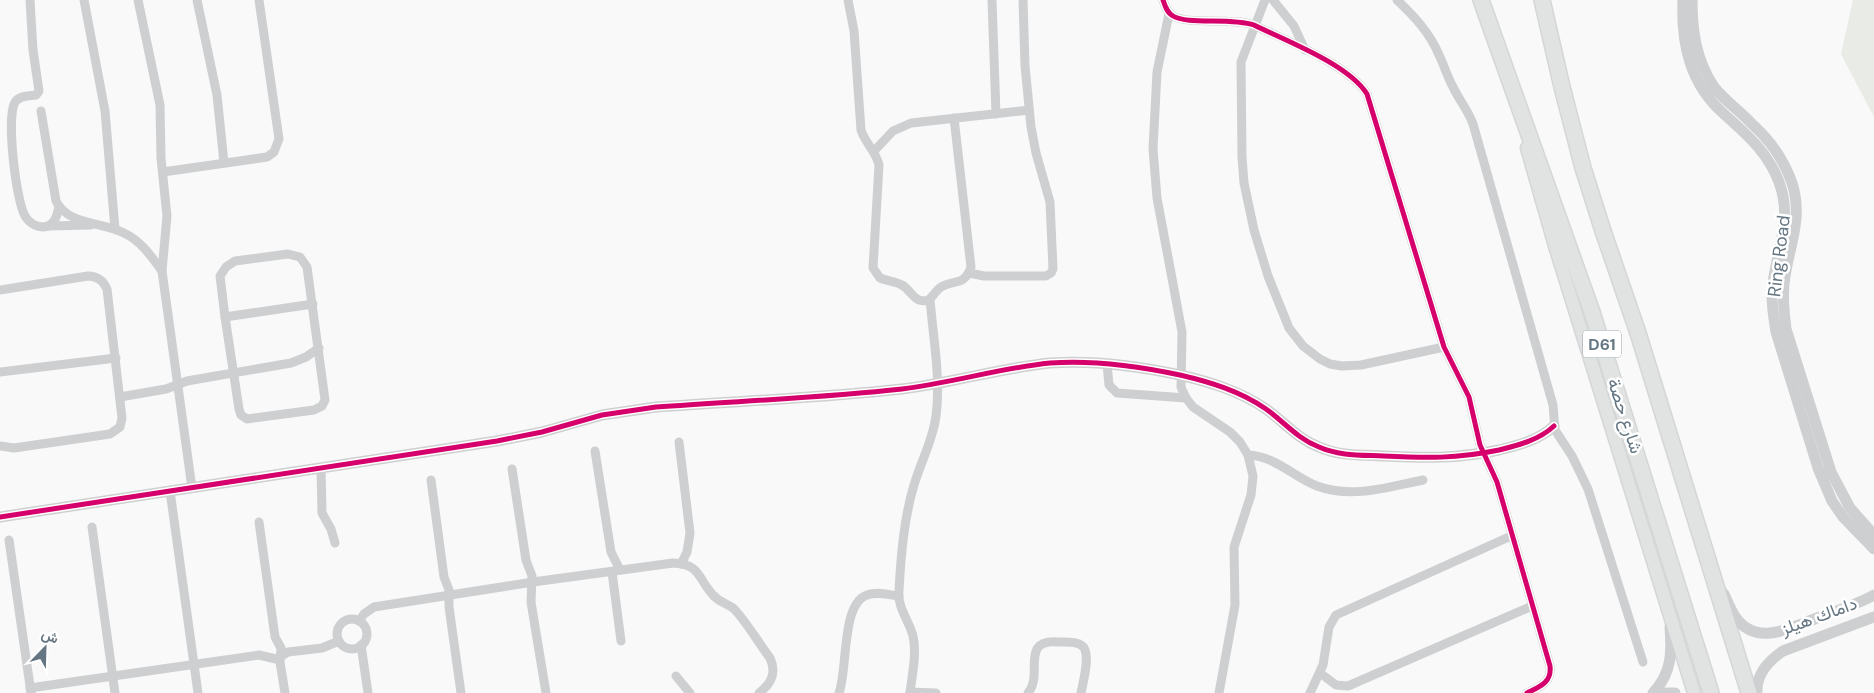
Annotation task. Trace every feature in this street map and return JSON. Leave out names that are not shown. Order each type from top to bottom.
[{"type":"main road","name":"شارع حصة","points":[[1480,0],[1590,304],[1711,693]]},
{"type":"main road","name":"شارع حصة","points":[[1542,0],[1583,168],[1638,333],[1749,693]]},
{"type":"main road","points":[[1497,45],[1502,78],[1525,144],[1694,693]]},
{"type":"street","points":[[30,0],[33,50],[39,91],[36,95],[20,98],[14,104],[12,117],[12,147],[18,191],[24,214],[36,226],[99,224]]},
{"type":"street","points":[[84,0],[103,97],[114,229]]},
{"type":"street","points":[[138,0],[159,100],[166,216],[162,271],[192,488]]},
{"type":"street","points":[[198,0],[217,95],[224,163]]},
{"type":"street","points":[[163,172],[267,157],[274,152],[278,144],[259,0]]},
{"type":"street","points":[[848,0],[854,31],[861,130],[878,160],[874,271],[880,278],[904,286],[918,299],[930,298],[938,289],[960,282],[969,272],[971,262],[954,118]]},
{"type":"street","points":[[992,0],[996,114]]},
{"type":"street","points":[[969,272],[984,276],[1046,276],[1053,271],[1050,202],[1036,153],[1029,110],[1025,66],[1023,0]]},
{"type":"street","points":[[1163,0],[1170,14],[1181,20],[1238,21],[1254,25],[1337,66],[1352,76],[1364,89],[1369,99],[1444,347],[1469,397],[1478,436],[1497,482],[1551,673],[1544,685],[1526,693]]},
{"type":"street","points":[[1265,0],[1244,52],[1240,68],[1242,157],[1244,182],[1261,253],[1289,328],[1303,346],[1320,359],[1330,364],[1342,366],[1361,365],[1444,347]]},
{"type":"street","points":[[1273,0],[1294,26],[1305,50]]},
{"type":"street","points":[[1397,0],[1417,20],[1429,36],[1440,56],[1452,86],[1468,111],[1473,124],[1553,405],[1554,426],[1557,435],[1572,456],[1588,489],[1643,662]]},
{"type":"street","name":"Ring Road","points":[[1683,0],[1684,42],[1689,62],[1698,82],[1709,99],[1723,114],[1752,139],[1770,164],[1778,181],[1784,204],[1785,223],[1772,294],[1776,332],[1825,486],[1843,517],[1874,549]]},
{"type":"street","name":"Ring Road","points":[[1692,0],[1695,45],[1703,67],[1715,87],[1731,106],[1752,123],[1770,142],[1785,166],[1792,185],[1796,204],[1796,224],[1785,276],[1784,311],[1786,329],[1831,472],[1850,508],[1874,535]]},
{"type":"street","points":[[1170,14],[1156,72],[1153,149],[1157,198],[1181,327],[1183,348],[1180,375],[1181,387],[1186,398],[1197,411],[1230,432],[1240,442],[1248,455],[1253,469],[1253,483],[1234,547],[1235,605],[1218,693]]},
{"type":"street","points":[[874,151],[888,135],[899,127],[916,122],[1029,110]]},
{"type":"street","points":[[41,111],[56,201],[59,206],[69,216],[114,229],[138,242],[162,271]]},
{"type":"street","points":[[49,226],[56,218],[59,206]]},
{"type":"street","points":[[288,254],[300,257],[307,267],[319,348],[326,397],[322,406],[314,410],[247,419],[240,412],[225,317],[220,276],[226,267],[235,261],[288,254]]},
{"type":"street","points":[[0,290],[88,276],[99,279],[107,289],[122,423],[117,430],[110,434],[14,448],[0,446]]},
{"type":"street","points":[[930,298],[937,383],[937,408],[932,434],[914,484],[908,509],[899,596],[900,608],[911,630],[914,642],[910,692],[936,693]]},
{"type":"street","points":[[225,317],[312,304]]},
{"type":"street","points":[[120,397],[166,389],[178,384],[233,373],[291,363],[306,357],[319,348]]},
{"type":"street","points":[[0,372],[116,358]]},
{"type":"street","points":[[0,517],[497,441],[638,408],[887,390],[1051,363],[1106,364],[1148,369],[1212,384],[1244,396],[1264,408],[1302,438],[1328,451],[1347,454],[1434,458],[1472,456],[1532,440],[1554,426]]},
{"type":"street","points":[[1106,364],[1109,385],[1118,393],[1186,398]]},
{"type":"street","points":[[679,442],[690,539],[687,552],[681,564]]},
{"type":"street","points":[[595,451],[611,552],[616,571],[621,641]]},
{"type":"street","points":[[1248,455],[1267,459],[1316,485],[1336,490],[1364,492],[1423,480]]},
{"type":"street","points":[[321,468],[322,512],[331,529],[335,543]]},
{"type":"street","points":[[512,469],[526,560],[532,572],[531,602],[546,693]]},
{"type":"street","points":[[431,480],[444,577],[449,594],[449,607],[461,693]]},
{"type":"street","points":[[170,492],[198,693]]},
{"type":"street","points":[[259,522],[275,637],[281,648],[280,657],[285,693]]},
{"type":"street","points":[[92,528],[115,693]]},
{"type":"street","points":[[1310,693],[1320,674],[1326,655],[1329,626],[1333,618],[1340,612],[1511,536]]},
{"type":"street","points":[[9,540],[31,691],[113,676],[259,655],[274,659],[288,652],[322,648],[339,641]]},
{"type":"street","points":[[359,621],[364,614],[374,607],[533,582],[673,563],[681,564],[696,571],[704,579],[714,596],[735,610],[770,658],[773,667],[772,677],[768,685],[759,693]]},
{"type":"street","name":"داماك هيلز","points":[[1711,565],[1734,615],[1753,631],[1769,634],[1874,595]]},
{"type":"street","points":[[839,693],[844,677],[849,620],[856,603],[863,596],[873,593],[899,596]]},
{"type":"street","points":[[1320,674],[1336,685],[1348,686],[1532,606]]},
{"type":"street","points":[[1827,614],[1833,621],[1833,628],[1830,633]]},
{"type":"street","points":[[1653,693],[1667,674],[1671,660],[1672,646],[1669,615]]},
{"type":"street","name":"داماك هيلز","points":[[1757,693],[1759,677],[1764,667],[1772,658],[1783,651],[1874,617]]},
{"type":"street","points":[[352,619],[359,621],[364,626],[366,632],[365,639],[361,645],[355,648],[347,648],[339,641],[338,630],[341,623],[352,619]]},
{"type":"street","points":[[1797,625],[1795,630],[1796,636],[1804,643]]},
{"type":"street","points":[[1028,693],[1032,686],[1036,650],[1042,644],[1050,641],[1077,643],[1085,648],[1087,654],[1081,693]]},
{"type":"street","points":[[361,645],[368,693]]},
{"type":"street","points":[[676,676],[690,693]]},
{"type":"street","points":[[1664,693],[1675,693]]},
{"type":"shaded area","points":[[1853,0],[1874,0],[1874,117],[1841,54]]},
{"type":"cycle path","points":[[1163,0],[1169,13],[1180,19],[1234,21],[1254,25],[1331,63],[1358,83],[1367,94],[1444,347],[1469,397],[1480,445],[1497,482],[1550,666],[1549,677],[1544,684],[1527,693]]},
{"type":"cycle path","points":[[0,517],[497,441],[542,432],[602,415],[656,407],[902,389],[1013,368],[1066,362],[1131,366],[1180,375],[1214,384],[1235,392],[1266,409],[1311,444],[1342,454],[1427,457],[1469,455],[1521,444],[1542,435],[1554,426]]}]
